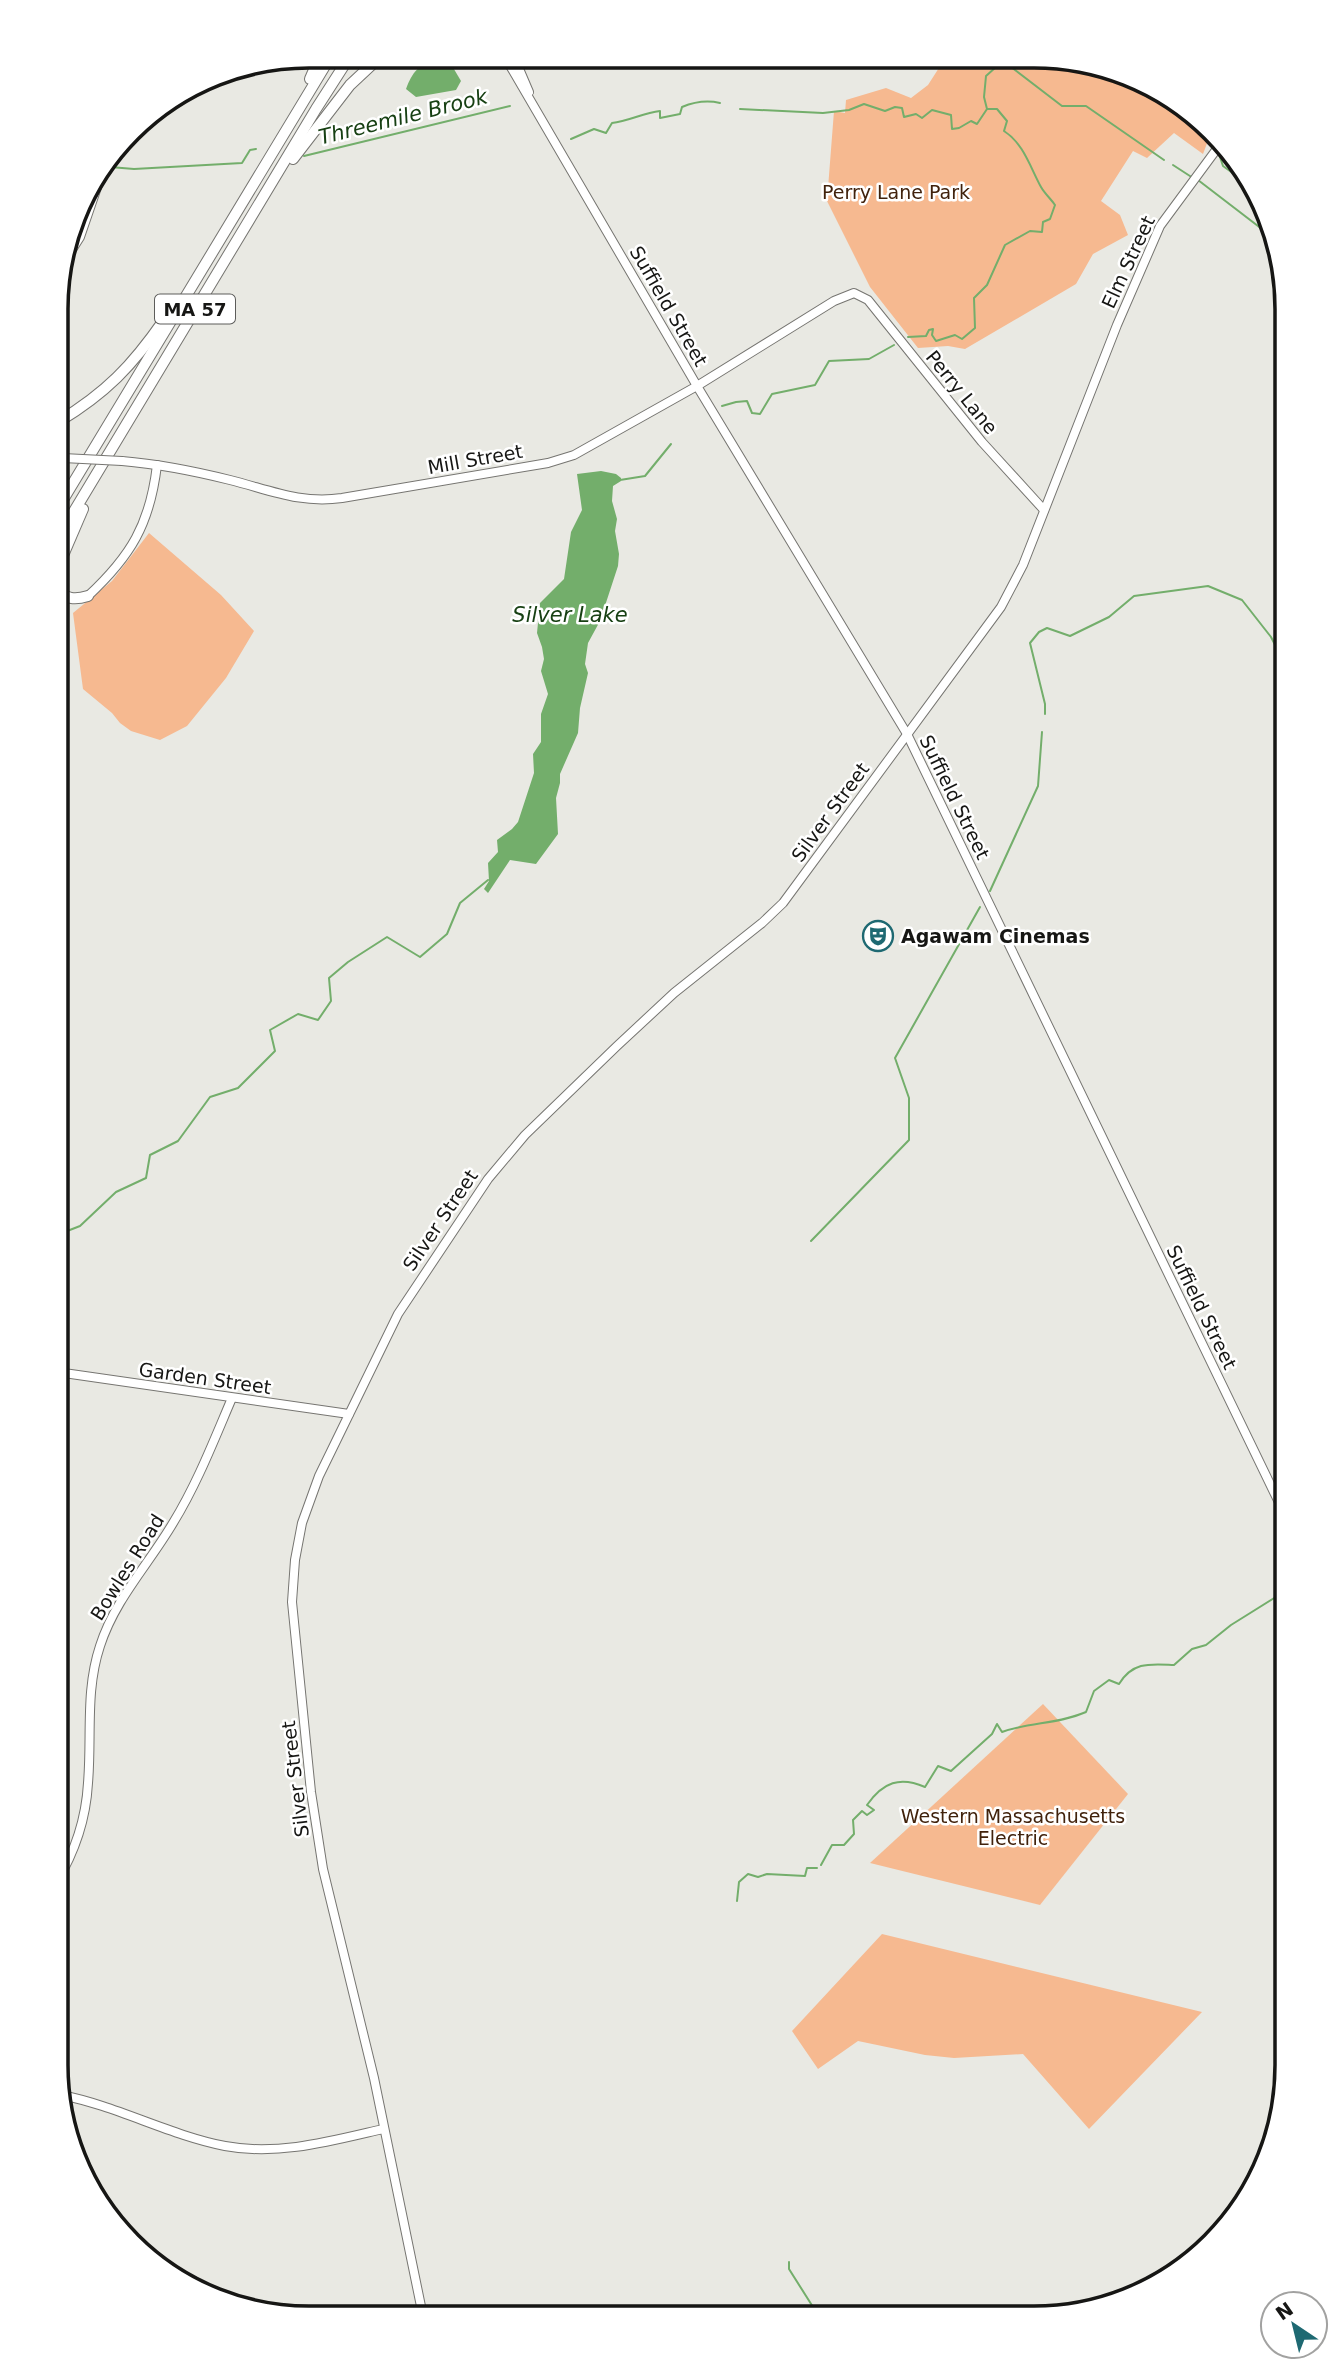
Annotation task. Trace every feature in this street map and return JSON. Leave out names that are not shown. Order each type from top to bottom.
[{"type":"highway","points":[[264,165],[313,69]]},
{"type":"highway","name":"MA 57","points":[[68,491],[323,69]]},
{"type":"highway","name":"MA 57","points":[[68,521],[342,69]]},
{"type":"highway","points":[[245,227],[332,107],[368,69]]},
{"type":"highway","points":[[68,416],[92,400],[125,370],[216,246]]},
{"type":"highway","points":[[68,544],[131,417]]},
{"type":"highway","points":[[68,597],[76,599],[88,596]]},
{"type":"street","name":"Suffield Street","points":[[512,69],[697,386],[907,734],[1274,1493]]},
{"type":"street","name":"Suffield Street","points":[[519,69],[539,117]]},
{"type":"street","name":"Elm Street","points":[[1116,325],[1160,226],[1215,151]]},
{"type":"street","name":"Mill Street","points":[[68,458],[157,465],[216,477],[297,499],[322,500],[564,459],[587,450],[697,386],[834,301],[847,295],[858,294]]},
{"type":"street","name":"Perry Lane","points":[[858,294],[868,300],[982,442],[1044,510]]},
{"type":"street","name":"Silver Street","points":[[421,2306],[374,2078],[319,1845],[310,1792],[292,1602],[296,1553],[305,1515],[319,1476],[408,1297],[470,1203],[506,1156],[566,1094],[667,999],[783,903],[1007,599],[1023,565],[1116,325]]},
{"type":"street","points":[[88,596],[116,569],[137,538],[152,501],[157,465]]},
{"type":"street","name":"Garden Street","points":[[68,1374],[349,1414]]},
{"type":"street","name":"Bowles Road","points":[[68,1859],[84,1816],[89,1781],[91,1687],[102,1639],[123,1596],[184,1506],[232,1398]]},
{"type":"street","points":[[71,2098],[208,2142],[243,2148],[271,2150],[296,2147],[383,2129]]},
{"type":"green space","name":"Perry Lane Park","points":[[939,68],[1033,68],[1081,73],[1140,93],[1168,109],[1207,142],[1203,154],[1174,133],[1147,158],[1133,151],[1101,201],[1120,215],[1128,235],[1093,254],[1076,284],[965,349],[948,346],[918,348],[870,287],[827,201],[834,111],[845,113],[846,100],[886,88],[911,98],[928,85]]},
{"type":"green space","points":[[149,533],[221,595],[254,631],[226,678],[187,726],[160,740],[131,731],[83,689],[73,613],[112,581]]},
{"type":"green space","name":"Western Massachusetts Electric","points":[[1043,1704],[1128,1794],[1040,1905],[870,1863]]},
{"type":"green space","points":[[882,1934],[1202,2012],[1089,2129],[1023,2054],[954,2058],[925,2055],[858,2041],[818,2069],[792,2031]]},
{"type":"water","points":[[419,69],[454,69],[461,81],[456,90],[416,97],[406,89]]},
{"type":"water","name":"Silver Lake","points":[[601,471],[616,474],[621,478],[621,481],[613,486],[612,501],[617,519],[615,531],[618,566],[600,621],[588,643],[585,664],[588,673],[580,708],[578,733],[560,774],[556,798],[558,834],[536,864],[510,860],[488,893],[484,889],[489,881],[488,863],[498,852],[497,840],[518,822],[534,773],[533,754],[541,742],[541,714],[548,694],[541,671],[544,659],[537,633],[540,603],[564,579],[571,532],[582,510],[577,474]]},
{"type":"waterway","name":"Threemile Brook","points":[[740,109],[823,113],[849,110],[864,104],[885,111],[895,107],[902,108],[904,117],[916,114],[922,118],[932,110],[951,115],[952,129],[959,128],[971,121],[977,124],[987,109],[984,97],[986,76],[995,68]]},
{"type":"waterway","name":"Threemile Brook","points":[[1012,68],[1062,106],[1086,106],[1164,160]]},
{"type":"waterway","name":"Threemile Brook","points":[[571,139],[594,129],[606,133],[612,123],[648,113],[660,111],[660,118],[680,114],[682,107],[691,104],[720,103]]},
{"type":"waterway","name":"Threemile Brook","points":[[304,156],[510,106]]},
{"type":"waterway","points":[[908,337],[926,336],[929,330],[933,329],[932,335],[936,341],[955,335],[962,339],[975,328],[974,298],[987,285],[1005,245],[1030,231],[1042,232],[1043,222],[1050,219],[1055,205],[1041,187],[1022,149],[1004,131],[1007,121],[997,109],[987,109]]},
{"type":"waterway","name":"Threemile Brook","points":[[115,167],[134,169],[242,163],[250,150],[256,149]]},
{"type":"waterway","points":[[1220,156],[1223,166],[1232,173]]},
{"type":"waterway","name":"Threemile Brook","points":[[1173,165],[1193,178]]},
{"type":"waterway","name":"Threemile Brook","points":[[1198,180],[1260,228]]},
{"type":"waterway","points":[[722,406],[747,401],[752,413],[760,414],[772,394],[815,385],[829,361],[869,359],[894,345]]},
{"type":"waterway","points":[[620,480],[645,476],[671,444]]},
{"type":"waterway","points":[[1045,714],[1030,643],[1039,632],[1047,628],[1070,636],[1109,617],[1134,596],[1208,586],[1242,600],[1275,644]]},
{"type":"waterway","points":[[990,891],[1038,786],[1042,732]]},
{"type":"waterway","points":[[68,1231],[80,1226],[116,1192],[146,1178],[150,1155],[178,1141],[210,1097],[238,1088],[275,1051],[270,1030],[298,1014],[318,1020],[331,1001],[329,978],[348,962],[387,937],[420,957],[447,934],[460,903],[488,880]]},
{"type":"waterway","points":[[811,1241],[909,1140],[909,1098],[895,1058],[980,907]]},
{"type":"waterway","points":[[821,1865],[832,1845],[844,1845],[854,1834],[853,1820],[862,1811],[867,1815],[874,1810],[867,1805],[886,1786],[908,1782],[925,1787],[938,1766],[951,1771],[992,1734],[997,1724],[1002,1732],[1086,1712],[1094,1691],[1109,1680],[1119,1684],[1136,1668],[1158,1664],[1174,1665],[1192,1649],[1206,1645],[1231,1625],[1274,1598]]},
{"type":"waterway","points":[[737,1901],[739,1882],[748,1874],[758,1877],[767,1874],[805,1876],[807,1868],[817,1868]]},
{"type":"waterway","points":[[789,2262],[789,2269],[812,2306]]},
{"type":"place","name":"Agawam Cinemas","points":[[878,936]]}]
